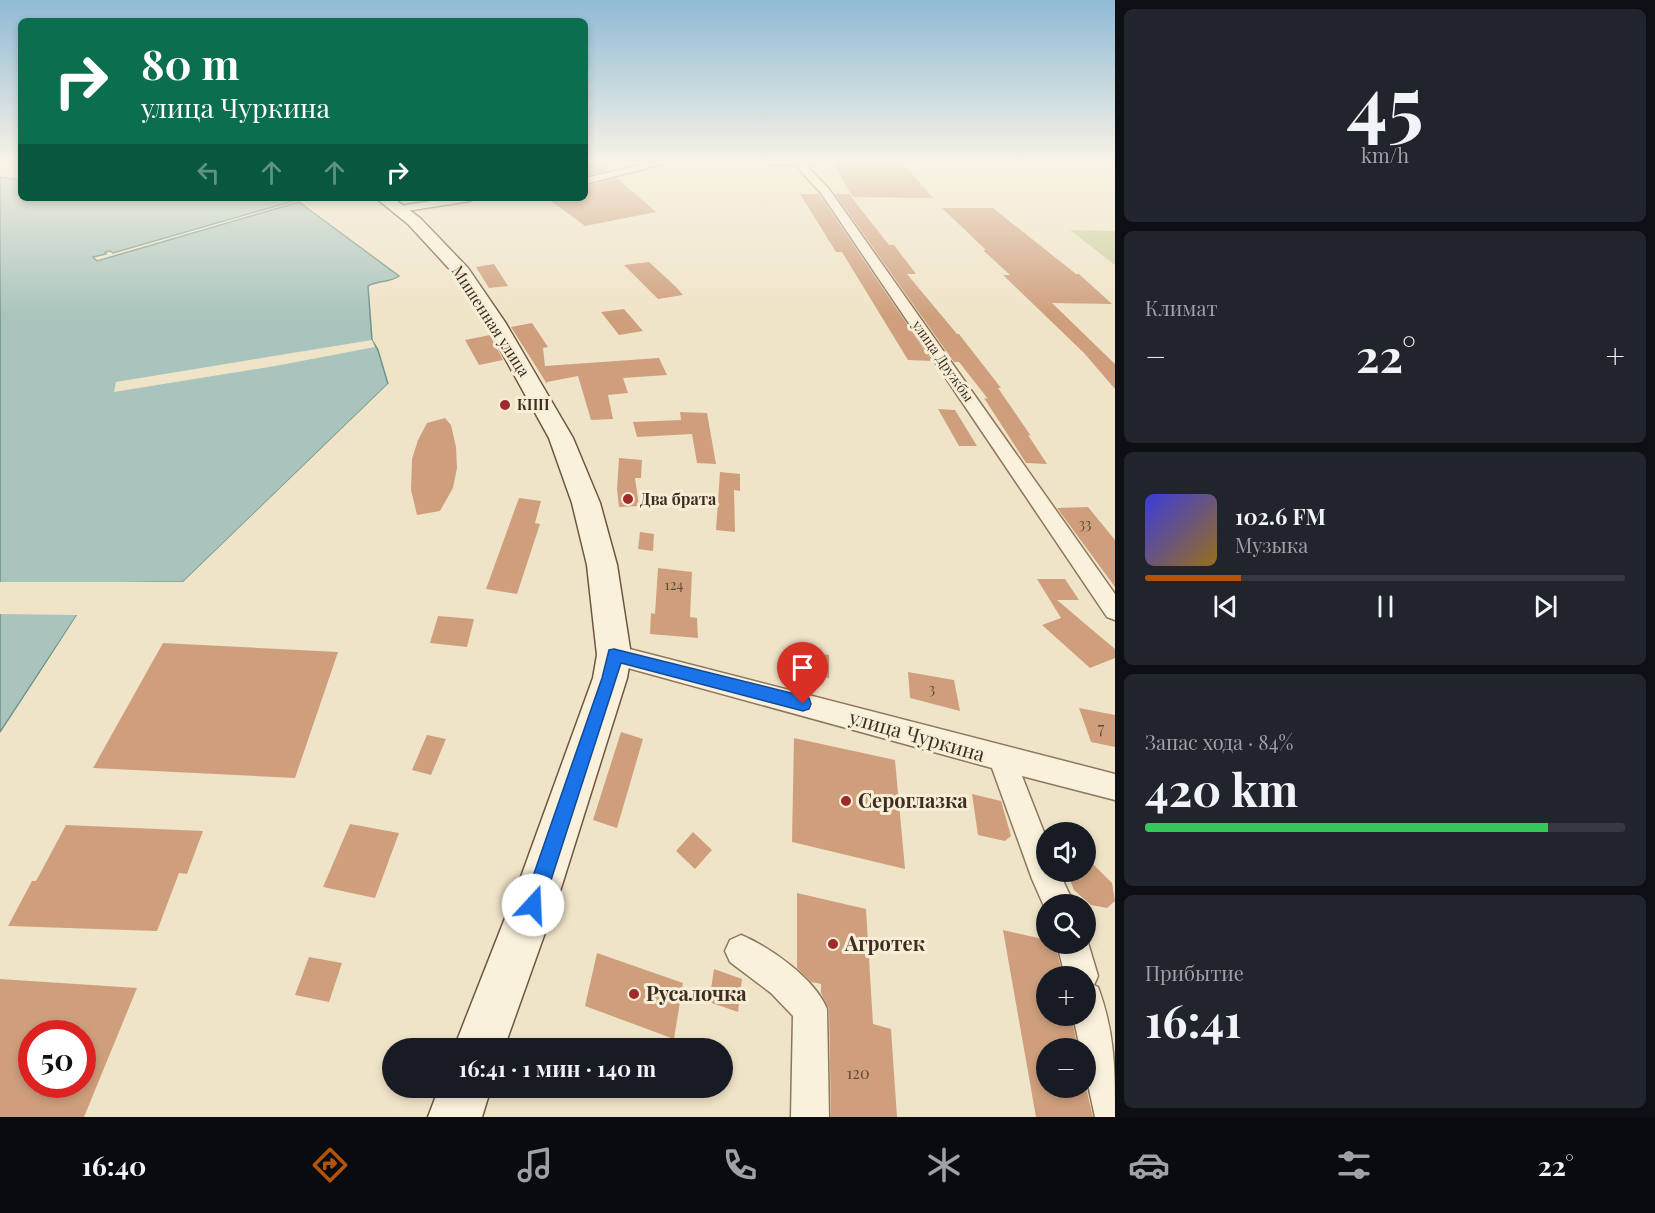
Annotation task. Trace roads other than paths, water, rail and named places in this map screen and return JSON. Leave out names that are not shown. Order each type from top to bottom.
[{"type":"main road","name":"Мишенная улица","points":[[402,212],[433,239],[462,272],[495,322],[561,438],[586,503],[602,565],[614,655],[610,678],[540,885],[483,1038]]},
{"type":"main road","points":[[455,1117],[462,1098]]},
{"type":"street","name":"улица Дружбы","points":[[840,212],[1115,609]]},
{"type":"street","name":"улица Чуркина","points":[[614,655],[759,691],[1002,760],[1115,787]]},
{"type":"street","points":[[1002,760],[1054,894]]},
{"type":"street","points":[[741,951],[783,981],[810,1009],[810,1117]]},
{"type":"street","points":[[1092,1026],[1114,1117]]},
{"type":"water","points":[[0,212],[255,212],[113,253],[105,252],[106,254],[93,257],[97,261],[264,212],[313,212],[399,276],[368,286],[372,340],[378,350],[388,384],[183,582],[98,583],[0,732]]},
{"type":"place","name":"КПП","points":[[505,405]]},
{"type":"place","name":"Два брата","points":[[628,499]]},
{"type":"place","name":"Сероглазка","points":[[846,801]]},
{"type":"place","name":"Агротек","points":[[833,944]]},
{"type":"place","name":"Русалочка","points":[[634,994]]}]
